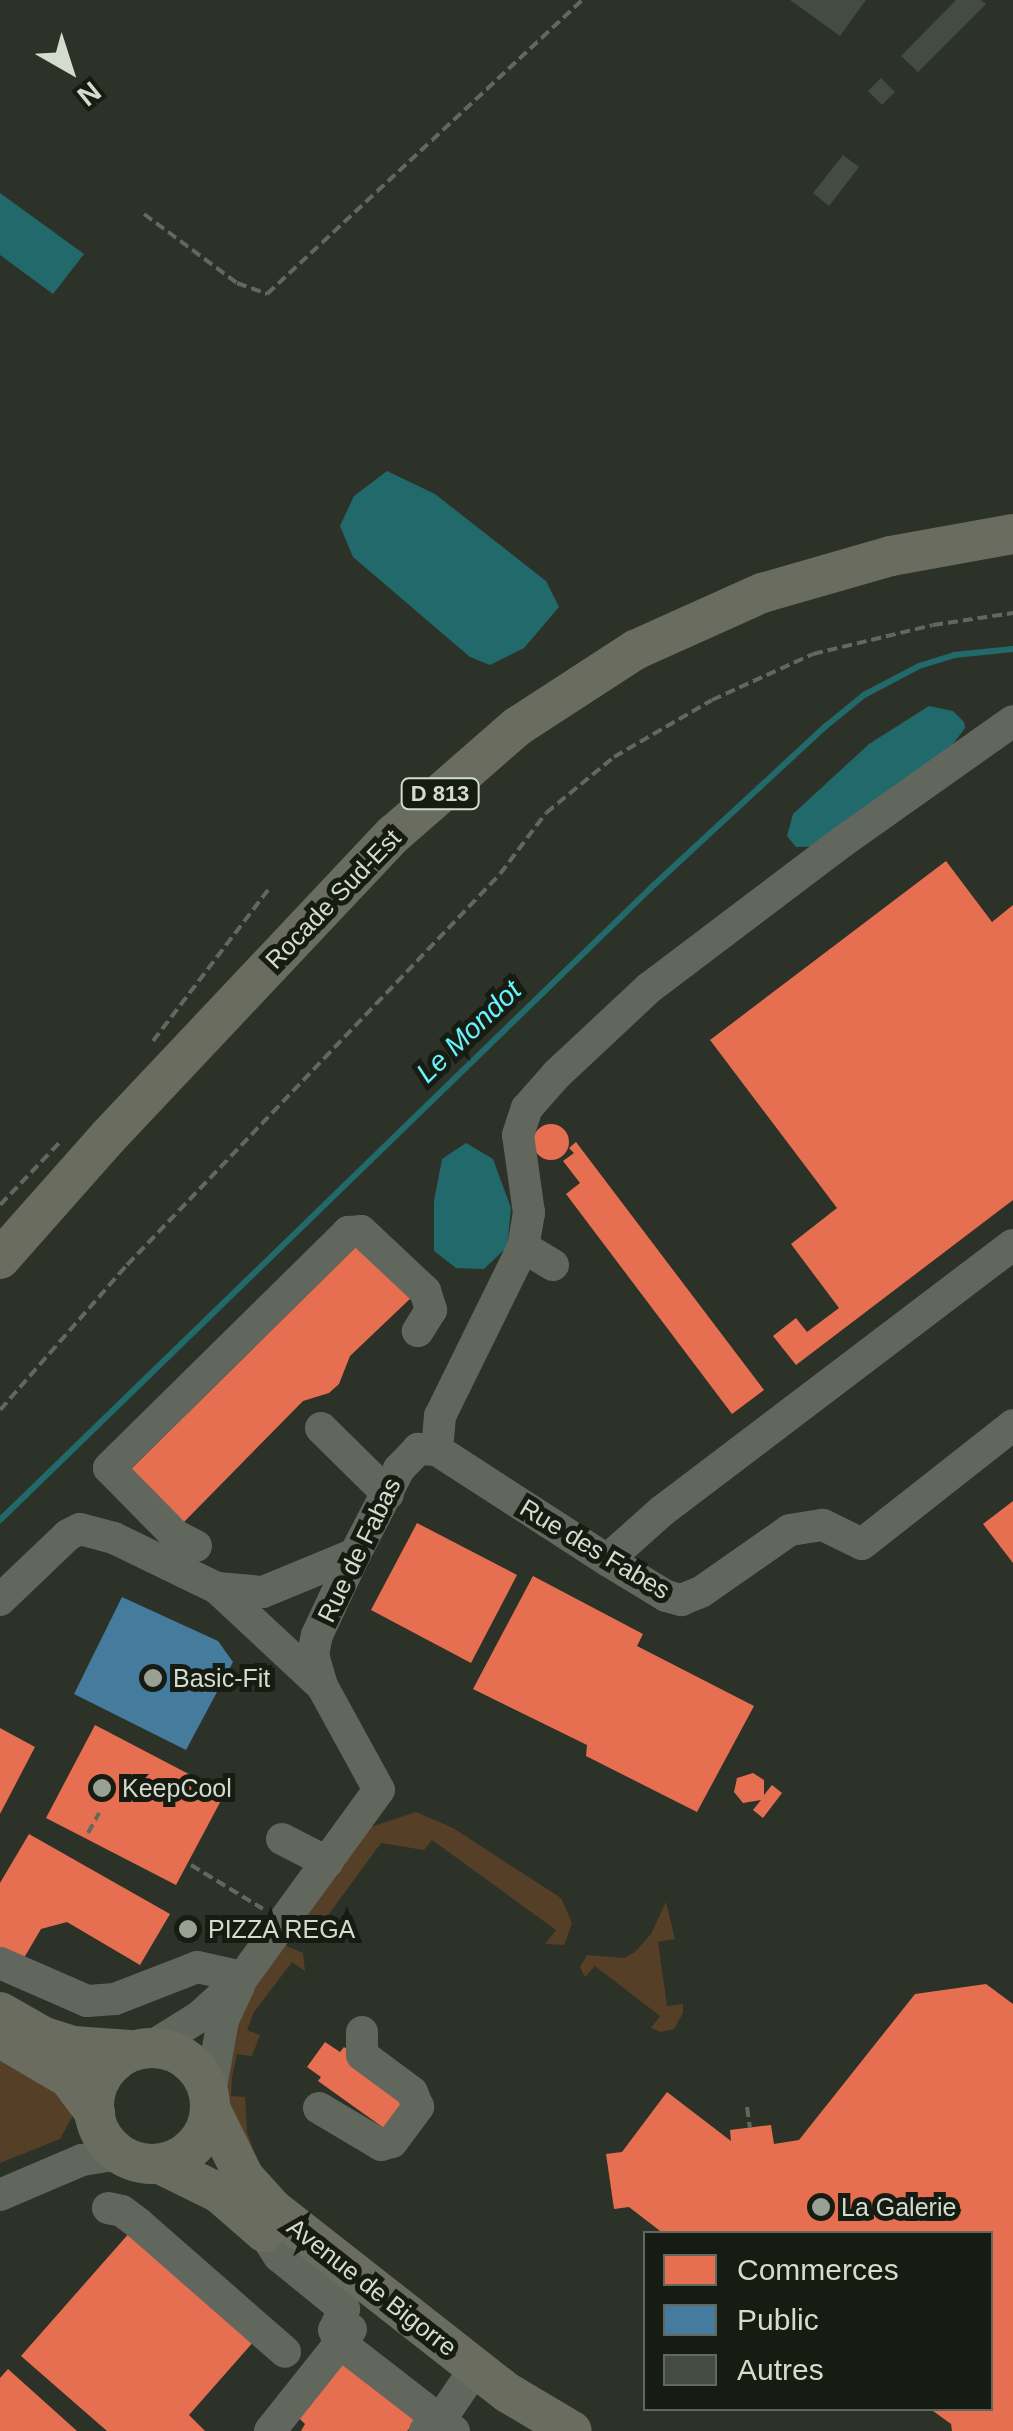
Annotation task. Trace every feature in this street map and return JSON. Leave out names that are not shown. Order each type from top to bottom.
[{"type":"main road","name":"Rocade Sud-Est","points":[[0,1259],[394,834],[518,726],[635,650],[762,593],[890,556],[1013,534]]},
{"type":"main road","points":[[0,2012],[44,2037],[73,2046],[140,2049],[185,2059],[196,2070],[209,2103],[200,2139],[189,2150],[160,2164],[119,2154],[101,2134],[94,2115],[68,2078],[0,2036]]},
{"type":"main road","points":[[94,2115],[101,2079],[140,2049]]},
{"type":"main road","name":"Avenue de Bigorre","points":[[209,2103],[244,2176],[272,2210],[508,2393],[572,2431]]},
{"type":"main road","name":"Avenue de Bigorre","points":[[160,2164],[219,2193],[366,2312],[524,2431]]},
{"type":"street","points":[[437,1450],[440,1416],[523,1248],[529,1213],[518,1135],[527,1108],[556,1074],[650,988],[842,842],[1013,721]]},
{"type":"street","points":[[196,1546],[176,1536],[109,1468],[348,1232],[361,1231],[425,1292],[431,1310],[418,1331]]},
{"type":"street","points":[[607,1560],[662,1511],[1013,1245]]},
{"type":"street","points":[[523,1248],[553,1265]]},
{"type":"street","name":"Rue des Fabes","points":[[437,1450],[607,1560],[666,1596],[681,1600],[700,1592],[790,1530],[823,1526],[862,1544],[1013,1426]]},
{"type":"street","points":[[321,1428],[388,1494]]},
{"type":"street","name":"Rue de Fabas","points":[[209,2103],[223,2020],[243,1977],[378,1790],[322,1686],[314,1654],[316,1635],[355,1554],[411,1454],[429,1446],[437,1450]]},
{"type":"street","points":[[0,1600],[68,1535],[80,1529],[114,1538],[217,1588],[322,1686]]},
{"type":"street","points":[[217,1588],[263,1592],[355,1554]]},
{"type":"street","points":[[282,1839],[327,1862]]},
{"type":"street","points":[[0,1963],[87,2001],[115,1999],[197,1967],[243,1977]]},
{"type":"street","name":"Rue de Fabas","points":[[140,2049],[199,2017],[243,1977]]},
{"type":"street","points":[[325,2113],[382,2145],[398,2136],[418,2107],[417,2097],[362,2055],[362,2032]]},
{"type":"street","points":[[0,2180],[80,2140],[94,2115]]},
{"type":"street","points":[[0,2194],[82,2160],[119,2154]]},
{"type":"street","points":[[108,2208],[139,2224],[285,2352]]},
{"type":"street","points":[[262,2230],[279,2256],[344,2309],[334,2330],[340,2342],[440,2427],[464,2385]]},
{"type":"street","points":[[270,2431],[366,2312]]},
{"type":"path","points":[[144,214],[237,283],[267,294],[582,0]]},
{"type":"path","points":[[0,1410],[127,1265],[500,874],[546,813],[614,757],[712,700],[812,654],[933,626],[1013,613]]},
{"type":"path","points":[[149,1046],[268,890]]},
{"type":"path","points":[[0,1205],[68,1133]]},
{"type":"path","points":[[88,1833],[98,1813]]},
{"type":"path","points":[[192,1865],[271,1914]]},
{"type":"path","points":[[747,2108],[750,2128]]},
{"type":"shaded area","points":[[416,1812],[453,1828],[561,1898],[572,1923],[564,1945],[545,1944],[556,1930],[432,1840],[424,1850],[381,1843],[323,1922],[333,1932],[322,1936],[311,1930],[305,1919],[368,1828]]},
{"type":"shaded area","points":[[666,1902],[675,1939],[658,1942],[667,2006],[683,2004],[683,2013],[674,2029],[661,2032],[651,2028],[660,2016],[595,1966],[585,1977],[580,1967],[587,1955],[624,1958],[635,1952],[651,1934]]},
{"type":"shaded area","points":[[284,1945],[303,1953],[305,1971],[292,1962],[254,2012],[247,2030],[260,2035],[252,2056],[237,2054],[232,2077],[231,2096],[245,2097],[247,2132],[270,2196],[223,2101],[232,2021]]},
{"type":"shaded area","points":[[0,2045],[71,2101],[72,2117],[60,2139],[0,2163]]},
{"type":"water","points":[[0,193],[84,254],[53,294],[0,255]]},
{"type":"water","points":[[387,471],[435,494],[546,581],[559,607],[524,648],[490,665],[470,657],[353,557],[340,526],[354,496]]},
{"type":"water","points":[[929,706],[953,711],[964,722],[965,728],[953,744],[819,846],[796,847],[787,836],[793,814],[869,744]]},
{"type":"water","points":[[466,1143],[493,1159],[511,1208],[507,1247],[484,1269],[456,1268],[434,1251],[434,1201],[442,1159]]},
{"type":"building: Commerces","points":[[946,861],[992,922],[1013,905],[1013,1200],[796,1365],[773,1336],[796,1318],[807,1332],[839,1308],[791,1244],[837,1208],[710,1040]]},
{"type":"building: Commerces","points":[[551,1124],[564,1129],[569,1142],[564,1155],[551,1160],[538,1155],[533,1142],[538,1129]]},
{"type":"building: Commerces","points":[[576,1142],[764,1390],[732,1414],[566,1194],[580,1183],[563,1161],[574,1153],[569,1148]]},
{"type":"building: Commerces","points":[[360,1243],[413,1296],[350,1356],[339,1384],[329,1393],[303,1401],[183,1523],[130,1470]]},
{"type":"building: Commerces","points":[[1013,1501],[1013,1563],[983,1524]]},
{"type":"building: Commerces","points":[[417,1523],[517,1575],[471,1663],[371,1610]]},
{"type":"building: Commerces","points":[[533,1576],[643,1634],[637,1646],[754,1706],[697,1812],[586,1756],[587,1745],[473,1689]]},
{"type":"building: Commerces","points":[[95,1725],[225,1793],[176,1885],[46,1818]]},
{"type":"building: Commerces","points":[[0,1728],[35,1747],[0,1814]]},
{"type":"building: Commerces","points":[[753,1773],[764,1780],[764,1795],[772,1785],[782,1793],[763,1818],[753,1810],[761,1800],[743,1803],[734,1792],[737,1778]]},
{"type":"building: Commerces","points":[[29,1834],[170,1914],[140,1965],[67,1922],[41,1929],[21,1963],[0,1952],[0,1883]]},
{"type":"building: Commerces","name":"La Galerie","points":[[986,1984],[1013,2004],[1013,2431],[952,2431],[951,2424],[933,2411],[993,2411],[993,2231],[660,2231],[629,2207],[614,2209],[606,2154],[622,2152],[667,2092],[731,2141],[730,2130],[771,2125],[774,2144],[799,2140],[915,1994]]},
{"type":"building: Commerces","points":[[325,2042],[340,2052],[344,2047],[412,2100],[388,2131],[318,2081],[321,2077],[307,2067]]},
{"type":"building: Commerces","points":[[131,2231],[255,2340],[189,2415],[205,2431],[107,2431],[21,2356]]},
{"type":"building: Commerces","points":[[340,2359],[424,2415],[407,2431],[301,2431],[305,2424],[299,2418]]},
{"type":"building: Commerces","points":[[8,2369],[77,2431],[0,2431],[0,2378]]},
{"type":"building: Public","name":"Basic-Fit","points":[[122,1597],[218,1641],[233,1662],[186,1750],[74,1694]]},
{"type":"building: Autres","points":[[790,0],[866,0],[840,36]]},
{"type":"building: Autres","points":[[956,0],[981,0],[986,4],[918,72],[901,56]]},
{"type":"building: Autres","points":[[881,78],[895,92],[882,105],[868,91]]},
{"type":"building: Autres","points":[[843,155],[859,167],[829,206],[813,193]]},
{"type":"waterway","name":"Le Mondot","points":[[0,1520],[654,885],[826,726],[864,695],[919,666],[954,655],[1013,649]]},
{"type":"place","name":"Basic-Fit","points":[[153,1678]]},
{"type":"place","name":"KeepCool","points":[[102,1788]]},
{"type":"place","name":"PIZZA REGA","points":[[188,1929]]},
{"type":"place","name":"La Galerie","points":[[821,2207]]}]
